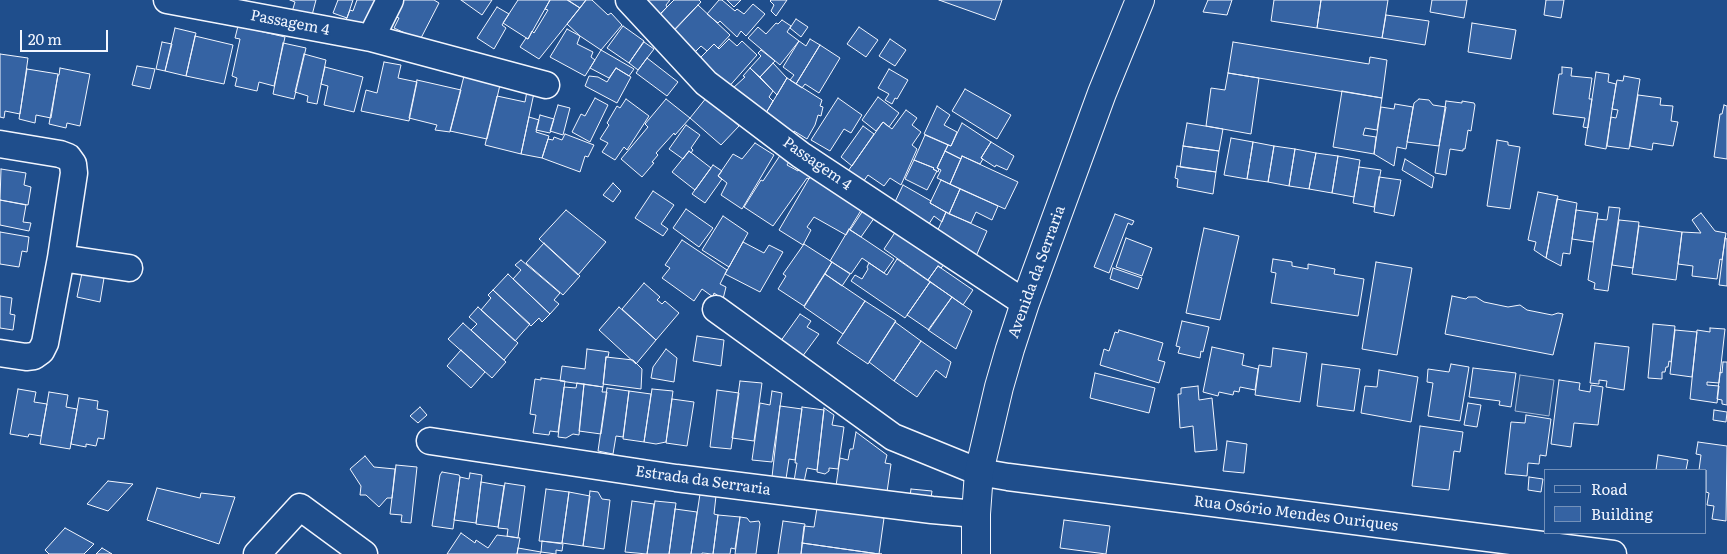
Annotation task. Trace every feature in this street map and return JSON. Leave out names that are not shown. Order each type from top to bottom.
[{"type":"main road","name":"Avenida da Serraria","points":[[976,554],[976,514],[980,472],[999,387],[1025,304],[1102,93],[1140,0]]},
{"type":"street","name":"Passagem 4","points":[[167,0],[371,38],[546,85]]},
{"type":"street","points":[[371,38],[390,0]]},
{"type":"street","name":"Passagem 4","points":[[628,0],[706,83],[801,154],[1025,304]]},
{"type":"street","points":[[0,144],[68,157],[73,164],[74,173],[45,344],[41,351],[34,356],[26,358],[0,353]]},
{"type":"street","points":[[61,258],[128,268]]},
{"type":"street","name":"Rua Osório Mendes Ouriques","points":[[716,309],[893,437],[980,472],[1008,478],[1613,554]]},
{"type":"street","name":"Estrada da Serraria","points":[[430,441],[676,478],[976,514]]},
{"type":"street","points":[[257,554],[300,507],[364,554]]},
{"type":"shaded area","points":[[1520,375],[1554,380],[1549,416],[1515,411]]},
{"type":"building","points":[[290,0],[316,0],[311,19],[292,12],[295,2]]},
{"type":"building","points":[[338,0],[353,0],[347,18],[333,13]]},
{"type":"building","points":[[357,0],[381,0],[368,31],[344,25],[350,10],[353,11]]},
{"type":"building","points":[[395,0],[434,0],[439,3],[420,40],[394,28],[399,18],[390,15]]},
{"type":"building","points":[[461,0],[492,0],[482,15]]},
{"type":"building","points":[[518,0],[550,0],[528,39],[503,23]]},
{"type":"building","points":[[550,0],[567,0],[580,8],[539,59],[520,47],[526,38],[528,39],[532,31],[534,33],[548,10],[545,9]]},
{"type":"building","points":[[568,0],[586,0],[580,8]]},
{"type":"building","points":[[586,0],[592,0],[608,15],[611,13],[622,25],[601,50],[580,36],[567,24]]},
{"type":"building","points":[[638,0],[670,0],[666,5],[667,7],[657,18]]},
{"type":"building","points":[[674,0],[699,0],[701,2],[669,36],[654,20]]},
{"type":"building","points":[[719,0],[722,0],[735,11],[737,9],[744,14],[753,4],[765,14],[746,36],[741,31],[737,37],[720,21],[718,23],[707,14]]},
{"type":"building","points":[[727,0],[741,0],[734,7]]},
{"type":"building","points":[[771,0],[787,0],[776,16],[771,11],[774,5]]},
{"type":"building","points":[[939,0],[1002,0],[995,20]]},
{"type":"building","points":[[1208,0],[1232,0],[1227,15],[1203,12]]},
{"type":"building","points":[[1274,0],[1321,0],[1317,28],[1271,21]]},
{"type":"building","points":[[1321,0],[1388,0],[1382,38],[1317,28]]},
{"type":"building","points":[[1432,0],[1467,0],[1464,18],[1430,12]]},
{"type":"building","points":[[1546,0],[1564,0],[1561,18],[1544,15]]},
{"type":"building","points":[[698,5],[730,35],[718,48],[714,44],[707,51],[701,46],[692,55],[670,34]]},
{"type":"building","points":[[497,7],[509,14],[502,25],[506,28],[494,49],[477,38]]},
{"type":"building","points":[[1386,15],[1429,21],[1425,45],[1382,38]]},
{"type":"building","points":[[796,19],[808,27],[801,37],[790,28]]},
{"type":"building","points":[[782,20],[791,26],[787,32],[799,41],[780,65],[748,38],[758,27],[766,34],[776,23],[778,24]]},
{"type":"building","points":[[1472,23],[1516,30],[1511,59],[1468,52]]},
{"type":"building","points":[[238,26],[285,37],[274,86],[259,82],[257,91],[235,86],[237,78],[232,76],[240,39],[235,38]]},
{"type":"building","points":[[623,26],[644,41],[629,63],[607,48]]},
{"type":"building","points":[[859,27],[878,40],[866,57],[847,44]]},
{"type":"building","points":[[175,28],[196,33],[186,76],[165,71]]},
{"type":"building","points":[[567,29],[580,36],[577,44],[593,52],[591,57],[595,60],[585,76],[550,57]]},
{"type":"building","points":[[195,36],[233,45],[224,84],[186,76]]},
{"type":"building","points":[[729,39],[737,46],[742,41],[757,55],[726,90],[696,62],[714,44],[719,49]]},
{"type":"building","points":[[810,39],[820,45],[796,84],[790,80],[794,75],[783,67],[799,41],[806,46]]},
{"type":"building","points":[[890,39],[906,50],[895,66],[879,56]]},
{"type":"building","points":[[162,42],[172,44],[165,71],[156,69]]},
{"type":"building","points":[[644,42],[654,49],[638,70],[629,63]]},
{"type":"building","points":[[1233,42],[1369,64],[1370,57],[1387,60],[1382,98],[1228,73]]},
{"type":"building","points":[[283,43],[306,48],[294,99],[273,94]]},
{"type":"building","points":[[820,45],[840,58],[819,93],[805,84],[802,88],[796,84]]},
{"type":"building","points":[[601,50],[634,69],[629,76],[616,68],[609,78],[590,68]]},
{"type":"building","points":[[761,50],[775,61],[760,77],[750,68],[761,56],[758,53]]},
{"type":"building","points":[[0,54],[28,58],[20,114],[5,111],[4,118],[0,117]]},
{"type":"building","points":[[304,54],[326,60],[317,104],[307,102],[308,96],[295,92]]},
{"type":"building","points":[[647,58],[678,82],[667,96],[636,73]]},
{"type":"building","points":[[384,62],[401,65],[398,78],[417,82],[409,121],[361,111],[366,90],[377,93]]},
{"type":"building","points":[[773,63],[787,78],[777,95],[760,77]]},
{"type":"building","points":[[137,66],[155,69],[150,89],[132,85]]},
{"type":"building","points":[[325,67],[363,77],[354,112],[324,105],[328,86],[321,84]]},
{"type":"building","points":[[1562,67],[1572,68],[1571,76],[1592,78],[1589,99],[1592,99],[1588,128],[1583,127],[1585,118],[1553,114],[1559,74],[1562,74]]},
{"type":"building","points":[[60,68],[90,74],[80,126],[67,123],[66,128],[49,124]]},
{"type":"building","points":[[616,68],[631,77],[617,103],[585,86],[589,76],[598,77],[607,82]]},
{"type":"building","points":[[750,68],[773,91],[769,97],[773,101],[763,118],[732,89],[745,77],[743,76]]},
{"type":"building","points":[[27,69],[58,74],[51,118],[36,115],[35,123],[19,119]]},
{"type":"building","points":[[889,69],[908,80],[892,104],[885,100],[889,94],[878,88]]},
{"type":"building","points":[[1596,72],[1609,74],[1608,82],[1616,84],[1606,149],[1585,145]]},
{"type":"building","points":[[1228,73],[1259,78],[1251,134],[1206,126],[1211,88],[1225,90]]},
{"type":"building","points":[[464,76],[500,85],[487,139],[450,131]]},
{"type":"building","points":[[1624,76],[1640,79],[1629,149],[1607,146],[1611,117],[1616,118],[1618,110],[1612,109],[1617,80],[1623,81]]},
{"type":"building","points":[[787,78],[822,100],[820,106],[823,107],[821,116],[818,115],[807,139],[794,131],[791,137],[763,118]]},
{"type":"building","points":[[417,80],[461,90],[450,132],[435,130],[437,125],[409,118]]},
{"type":"building","points":[[965,89],[1011,115],[997,139],[952,111]]},
{"type":"building","points":[[527,91],[534,93],[521,154],[485,145],[497,96],[525,102]]},
{"type":"building","points":[[1342,91],[1382,98],[1377,130],[1365,128],[1363,135],[1376,137],[1374,154],[1333,147]]},
{"type":"building","points":[[1638,95],[1661,98],[1660,105],[1673,106],[1671,121],[1678,122],[1673,146],[1653,143],[1652,150],[1630,146]]},
{"type":"building","points":[[707,97],[739,126],[721,145],[690,118]]},
{"type":"building","points":[[878,97],[899,113],[889,127],[883,122],[876,131],[862,120]]},
{"type":"building","points":[[595,98],[608,105],[590,142],[572,132],[581,114],[585,116]]},
{"type":"building","points":[[838,98],[862,115],[851,133],[844,129],[830,151],[811,140]]},
{"type":"building","points":[[626,99],[649,116],[627,150],[624,147],[615,160],[602,152],[608,143],[600,139],[609,125],[607,123],[617,106],[620,108]]},
{"type":"building","points":[[666,99],[690,118],[656,153],[658,155],[652,162],[654,163],[642,177],[621,159],[648,127],[645,124]]},
{"type":"building","points":[[1419,99],[1429,100],[1433,105],[1446,107],[1439,146],[1407,142],[1414,103]]},
{"type":"building","points":[[1446,101],[1462,103],[1462,101],[1474,103],[1475,105],[1471,131],[1468,130],[1465,149],[1463,151],[1450,149],[1446,175],[1435,173]]},
{"type":"building","points":[[1395,104],[1413,107],[1406,149],[1397,147],[1394,166],[1374,154],[1381,107],[1394,109]]},
{"type":"building","points":[[558,105],[570,108],[563,135],[550,131]]},
{"type":"building","points":[[1724,105],[1727,106],[1727,159],[1714,157],[1720,114],[1722,114]]},
{"type":"building","points":[[937,106],[950,115],[944,125],[957,132],[951,146],[924,134]]},
{"type":"building","points":[[906,110],[917,118],[912,125],[921,132],[912,145],[917,149],[901,185],[890,178],[884,186],[868,175],[863,182],[848,171],[883,122],[892,129]]},
{"type":"building","points":[[540,115],[554,119],[550,133],[536,130]]},
{"type":"building","points":[[529,117],[539,120],[536,132],[549,136],[542,158],[521,154]]},
{"type":"building","points":[[962,123],[991,142],[981,158],[983,159],[980,164],[962,156],[961,159],[945,151],[948,145],[951,146]]},
{"type":"building","points":[[1187,123],[1223,129],[1219,151],[1183,146]]},
{"type":"building","points":[[686,125],[700,135],[691,148],[693,150],[691,153],[689,151],[683,159],[669,149]]},
{"type":"building","points":[[863,126],[874,134],[852,166],[841,157]]},
{"type":"building","points":[[565,134],[594,145],[588,157],[585,156],[580,172],[542,158],[548,139],[553,140],[554,137],[562,140]]},
{"type":"building","points":[[925,135],[948,145],[937,168],[939,169],[938,172],[934,168],[914,160]]},
{"type":"building","points":[[1231,138],[1253,142],[1247,179],[1224,175]]},
{"type":"building","points":[[1497,140],[1508,142],[1508,145],[1520,147],[1510,209],[1487,206]]},
{"type":"building","points":[[991,142],[1014,156],[1007,170],[996,165],[995,167],[981,158]]},
{"type":"building","points":[[1253,142],[1274,146],[1268,182],[1247,179]]},
{"type":"building","points":[[755,143],[774,155],[742,209],[721,195],[727,183],[718,176],[733,154],[742,159]]},
{"type":"building","points":[[1183,146],[1219,151],[1216,172],[1180,167]]},
{"type":"building","points":[[1274,146],[1295,149],[1289,186],[1268,182]]},
{"type":"building","points":[[1295,149],[1316,153],[1309,189],[1289,186]]},
{"type":"building","points":[[689,151],[711,168],[695,190],[672,172]]},
{"type":"building","points":[[945,151],[961,159],[950,184],[937,178],[941,170],[937,168]]},
{"type":"building","points":[[1316,153],[1338,156],[1332,193],[1309,189]]},
{"type":"building","points":[[781,154],[790,160],[787,165],[798,171],[802,166],[812,172],[809,179],[807,178],[773,226],[744,207],[761,180],[763,181]]},
{"type":"building","points":[[962,156],[1018,182],[1005,209],[950,184]]},
{"type":"building","points":[[1338,156],[1360,160],[1354,197],[1332,193]]},
{"type":"building","points":[[1405,159],[1434,177],[1432,188],[1402,170]]},
{"type":"building","points":[[914,160],[937,171],[927,190],[905,179]]},
{"type":"building","points":[[713,165],[722,171],[718,176],[722,179],[705,203],[692,194]]},
{"type":"building","points":[[1177,166],[1216,172],[1213,194],[1177,187],[1178,179],[1175,178]]},
{"type":"building","points":[[1359,167],[1381,170],[1374,207],[1353,203]]},
{"type":"building","points":[[1,169],[26,173],[24,185],[31,187],[28,205],[0,200]]},
{"type":"building","points":[[814,170],[863,207],[846,235],[814,217],[807,227],[811,230],[803,245],[779,230]]},
{"type":"building","points":[[1379,177],[1401,180],[1394,216],[1374,212]]},
{"type":"building","points":[[941,180],[960,189],[949,214],[930,203]]},
{"type":"building","points":[[613,183],[621,191],[613,202],[603,195]]},
{"type":"building","points":[[903,185],[946,212],[942,222],[934,216],[927,227],[894,204]]},
{"type":"building","points":[[960,189],[998,206],[992,220],[976,212],[971,223],[949,214]]},
{"type":"building","points":[[653,191],[674,205],[661,224],[668,229],[663,236],[635,218]]},
{"type":"building","points":[[1538,192],[1558,196],[1546,258],[1534,250],[1536,242],[1528,240]]},
{"type":"building","points":[[1557,199],[1577,203],[1570,254],[1563,253],[1561,266],[1546,258]]},
{"type":"building","points":[[0,200],[26,205],[23,222],[31,223],[29,231],[0,225]]},
{"type":"building","points":[[866,206],[877,214],[861,237],[850,230]]},
{"type":"building","points":[[1609,207],[1620,208],[1608,291],[1594,289],[1595,283],[1588,280],[1597,219],[1607,220]]},
{"type":"building","points":[[686,209],[713,228],[699,247],[673,228]]},
{"type":"building","points":[[566,210],[606,242],[578,275],[539,239]]},
{"type":"building","points":[[1576,210],[1598,213],[1593,242],[1572,239]]},
{"type":"building","points":[[946,212],[987,231],[974,261],[936,234]]},
{"type":"building","points":[[1701,213],[1715,231],[1726,233],[1717,279],[1692,276],[1693,266],[1678,264],[1682,232],[1701,233],[1692,220]]},
{"type":"building","points":[[1115,214],[1134,221],[1132,225],[1128,223],[1109,273],[1094,267]]},
{"type":"building","points":[[723,216],[748,233],[729,267],[702,250]]},
{"type":"building","points":[[1619,220],[1639,222],[1633,268],[1612,265]]},
{"type":"building","points":[[1639,226],[1682,232],[1676,280],[1632,274]]},
{"type":"building","points":[[898,228],[947,261],[941,268],[938,266],[928,280],[884,249]]},
{"type":"building","points":[[1204,228],[1239,236],[1220,320],[1186,313]]},
{"type":"building","points":[[849,229],[894,259],[884,273],[862,258],[851,274],[830,261]]},
{"type":"building","points":[[0,232],[29,237],[27,252],[22,251],[19,267],[0,264]]},
{"type":"building","points":[[1126,238],[1152,248],[1142,276],[1116,267]]},
{"type":"building","points":[[1725,238],[1727,239],[1727,286],[1719,285]]},
{"type":"building","points":[[682,240],[727,270],[720,284],[726,287],[723,299],[714,293],[713,297],[702,289],[694,301],[662,278],[670,268],[665,265]]},
{"type":"building","points":[[743,242],[764,253],[769,245],[783,252],[760,292],[725,274]]},
{"type":"building","points":[[544,243],[580,276],[563,295],[526,263]]},
{"type":"building","points":[[804,244],[832,262],[804,306],[778,289],[786,276],[783,274]]},
{"type":"building","points":[[897,259],[930,282],[905,318],[851,281],[855,275],[862,279],[869,263],[887,275]]},
{"type":"building","points":[[1273,259],[1292,262],[1292,266],[1308,269],[1308,264],[1335,269],[1334,274],[1364,279],[1358,316],[1271,303],[1276,273],[1271,272]]},
{"type":"building","points":[[521,260],[560,293],[554,300],[559,304],[550,314],[513,279],[521,270],[515,265]]},
{"type":"building","points":[[832,262],[850,274],[842,286],[825,274]]},
{"type":"building","points":[[1376,262],[1412,268],[1397,355],[1362,349]]},
{"type":"building","points":[[938,266],[973,290],[963,305],[928,280]]},
{"type":"building","points":[[1113,268],[1142,278],[1138,289],[1110,279]]},
{"type":"building","points":[[82,273],[104,278],[100,302],[77,297]]},
{"type":"building","points":[[508,274],[550,314],[542,322],[539,318],[531,326],[493,290]]},
{"type":"building","points":[[825,274],[865,301],[843,334],[804,307]]},
{"type":"building","points":[[930,282],[952,297],[929,330],[907,315]]},
{"type":"building","points":[[644,283],[660,297],[657,300],[662,304],[665,301],[679,313],[656,340],[622,309]]},
{"type":"building","points":[[493,290],[530,324],[515,341],[481,310],[491,298],[488,295]]},
{"type":"building","points":[[0,296],[12,298],[10,314],[15,315],[13,330],[0,328]]},
{"type":"building","points":[[1452,296],[1466,299],[1468,297],[1476,297],[1484,302],[1508,307],[1520,305],[1527,310],[1552,315],[1563,314],[1553,355],[1445,334]]},
{"type":"building","points":[[952,297],[972,311],[956,349],[928,330]]},
{"type":"building","points":[[865,301],[896,321],[868,364],[837,343]]},
{"type":"building","points":[[478,307],[518,343],[504,360],[471,330],[477,324],[469,317]]},
{"type":"building","points":[[619,307],[656,340],[636,364],[599,330]]},
{"type":"building","points":[[800,314],[811,321],[807,327],[819,334],[802,357],[780,342]]},
{"type":"building","points":[[1182,321],[1209,327],[1200,358],[1178,353],[1180,347],[1176,346]]},
{"type":"building","points":[[895,322],[921,341],[894,381],[869,362]]},
{"type":"building","points":[[463,323],[506,362],[492,378],[448,339]]},
{"type":"building","points":[[1653,324],[1675,326],[1671,362],[1669,361],[1665,372],[1662,372],[1662,379],[1648,378]]},
{"type":"building","points":[[1710,328],[1725,329],[1719,383],[1707,382],[1707,385],[1719,386],[1717,403],[1690,399],[1697,330],[1710,332]]},
{"type":"building","points":[[1119,330],[1163,343],[1158,360],[1165,362],[1159,383],[1100,365],[1104,349],[1109,351],[1115,332],[1118,333]]},
{"type":"building","points":[[1675,330],[1697,332],[1692,377],[1670,374]]},
{"type":"building","points":[[697,336],[724,340],[721,366],[693,361]]},
{"type":"building","points":[[921,341],[951,362],[946,378],[936,370],[917,397],[894,381]]},
{"type":"building","points":[[1595,343],[1629,347],[1624,390],[1606,387],[1607,381],[1599,380],[1599,384],[1590,383]]},
{"type":"building","points":[[1212,347],[1244,354],[1242,365],[1258,369],[1255,390],[1240,387],[1239,392],[1234,391],[1233,395],[1219,392],[1218,396],[1203,392]]},
{"type":"building","points":[[1273,348],[1307,353],[1300,402],[1255,395],[1259,365],[1271,367]]},
{"type":"building","points":[[587,349],[609,352],[608,357],[606,357],[603,387],[560,381],[562,366],[585,369]]},
{"type":"building","points":[[666,349],[677,358],[674,382],[651,378],[653,367]]},
{"type":"building","points":[[461,350],[485,372],[471,388],[447,366]]},
{"type":"building","points":[[606,357],[633,360],[642,369],[641,389],[603,384]]},
{"type":"building","points":[[1723,362],[1727,362],[1727,405],[1722,404],[1722,400],[1717,399]]},
{"type":"building","points":[[1322,364],[1360,369],[1354,411],[1317,406]]},
{"type":"building","points":[[1451,364],[1469,367],[1460,421],[1428,416],[1433,383],[1427,382],[1428,369],[1449,372]]},
{"type":"building","points":[[1473,368],[1516,373],[1511,407],[1499,405],[1500,401],[1469,397]]},
{"type":"building","points":[[1379,370],[1418,377],[1411,422],[1361,413],[1365,386],[1377,387]]},
{"type":"building","points":[[1095,373],[1155,388],[1149,413],[1090,398]]},
{"type":"building","points":[[541,378],[565,381],[558,432],[550,431],[549,435],[533,433],[536,415],[530,414],[535,379],[541,380]]},
{"type":"building","points":[[1559,380],[1580,383],[1579,390],[1590,392],[1591,385],[1603,387],[1598,425],[1574,423],[1571,447],[1551,444]]},
{"type":"building","points":[[740,381],[762,383],[754,441],[732,438]]},
{"type":"building","points":[[577,383],[584,384],[579,435],[573,434],[566,438],[558,437],[564,387],[576,388]]},
{"type":"building","points":[[584,384],[603,387],[602,392],[607,392],[601,434],[579,431]]},
{"type":"building","points":[[1198,386],[1199,400],[1212,398],[1217,450],[1195,452],[1193,426],[1180,428],[1178,394],[1181,394],[1181,388]]},
{"type":"building","points":[[607,388],[629,391],[623,437],[616,436],[613,454],[598,451]]},
{"type":"building","points":[[18,389],[36,392],[34,402],[47,404],[41,436],[29,434],[28,437],[10,434]]},
{"type":"building","points":[[652,389],[673,391],[666,442],[656,444],[644,442]]},
{"type":"building","points":[[717,390],[739,393],[731,449],[710,447]]},
{"type":"building","points":[[629,391],[651,394],[644,442],[623,439]]},
{"type":"building","points":[[772,391],[782,393],[772,462],[752,460],[760,403],[770,405]]},
{"type":"building","points":[[49,392],[68,395],[66,407],[77,409],[70,449],[40,444]]},
{"type":"building","points":[[79,398],[98,401],[97,409],[108,411],[104,439],[98,438],[96,446],[86,444],[86,447],[71,444]]},
{"type":"building","points":[[672,399],[694,402],[687,446],[666,443]]},
{"type":"building","points":[[1468,403],[1481,405],[1477,427],[1464,425]]},
{"type":"building","points":[[780,406],[802,409],[795,460],[789,459],[786,479],[772,477]]},
{"type":"building","points":[[420,407],[427,415],[418,423],[410,416]]},
{"type":"building","points":[[802,407],[824,410],[817,470],[807,468],[804,482],[794,481]]},
{"type":"building","points":[[824,408],[834,415],[832,425],[844,427],[838,469],[829,468],[829,471],[825,474],[817,472]]},
{"type":"building","points":[[1714,410],[1727,412],[1726,422],[1713,420]]},
{"type":"building","points":[[1526,415],[1551,419],[1546,456],[1540,455],[1539,464],[1528,463],[1527,476],[1505,474],[1511,422],[1525,423]]},
{"type":"building","points":[[1420,426],[1463,432],[1460,452],[1454,451],[1449,490],[1412,486]]},
{"type":"building","points":[[856,432],[887,455],[885,463],[891,464],[887,492],[836,486],[840,458],[848,460],[850,449],[853,449]]},
{"type":"building","points":[[1227,441],[1247,444],[1244,473],[1223,471]]},
{"type":"building","points":[[1698,442],[1727,446],[1726,521],[1712,519],[1714,506],[1707,505],[1709,493],[1707,492],[1707,469],[1699,469],[1701,455],[1696,454]]},
{"type":"building","points":[[1658,455],[1688,460],[1686,469],[1656,469]]},
{"type":"building","points":[[365,456],[374,467],[395,469],[392,498],[387,498],[379,507],[366,495],[360,495],[361,486],[350,469]]},
{"type":"building","points":[[396,465],[417,467],[411,523],[401,522],[402,515],[390,514]]},
{"type":"building","points":[[442,472],[459,475],[460,477],[453,529],[432,526]]},
{"type":"building","points":[[470,473],[482,475],[476,523],[454,520],[460,477],[469,479]]},
{"type":"building","points":[[1529,477],[1543,479],[1541,492],[1528,490]]},
{"type":"building","points":[[108,481],[133,484],[108,511],[87,504]]},
{"type":"building","points":[[481,482],[504,486],[498,527],[476,524]]},
{"type":"building","points":[[505,483],[525,486],[518,538],[507,536],[508,529],[498,528]]},
{"type":"building","points":[[157,488],[200,498],[201,493],[235,497],[219,544],[147,520]]},
{"type":"building","points":[[546,489],[569,492],[562,543],[539,541]]},
{"type":"building","points":[[911,489],[932,491],[931,498],[910,496]]},
{"type":"building","points":[[590,491],[598,492],[602,499],[610,500],[604,549],[583,546]]},
{"type":"building","points":[[569,492],[590,496],[583,546],[562,543]]},
{"type":"building","points":[[700,494],[716,496],[714,514],[718,515],[713,554],[691,554]]},
{"type":"building","points":[[632,501],[654,504],[647,554],[625,552]]},
{"type":"building","points":[[655,501],[676,503],[669,554],[647,554]]},
{"type":"building","points":[[817,508],[884,518],[879,554],[802,543],[804,526],[814,527]]},
{"type":"building","points":[[675,509],[697,512],[691,554],[669,554]]},
{"type":"building","points":[[718,515],[740,517],[735,549],[731,548],[730,554],[713,554]]},
{"type":"building","points":[[740,517],[747,518],[750,522],[759,521],[756,554],[735,554]]},
{"type":"building","points":[[1064,520],[1110,526],[1106,554],[1060,548]]},
{"type":"building","points":[[783,521],[805,524],[801,554],[778,554]]},
{"type":"building","points":[[65,528],[94,544],[84,554],[49,554],[45,550]]},
{"type":"building","points":[[461,533],[475,543],[476,540],[488,548],[497,535],[520,538],[517,554],[447,554]]},
{"type":"building","points":[[542,541],[563,544],[562,551],[556,550],[556,554],[541,552]]},
{"type":"building","points":[[802,543],[879,554],[801,554]]},
{"type":"building","points":[[102,548],[112,554],[96,554]]},
{"type":"building","points":[[518,548],[541,552],[540,554],[517,554]]}]
